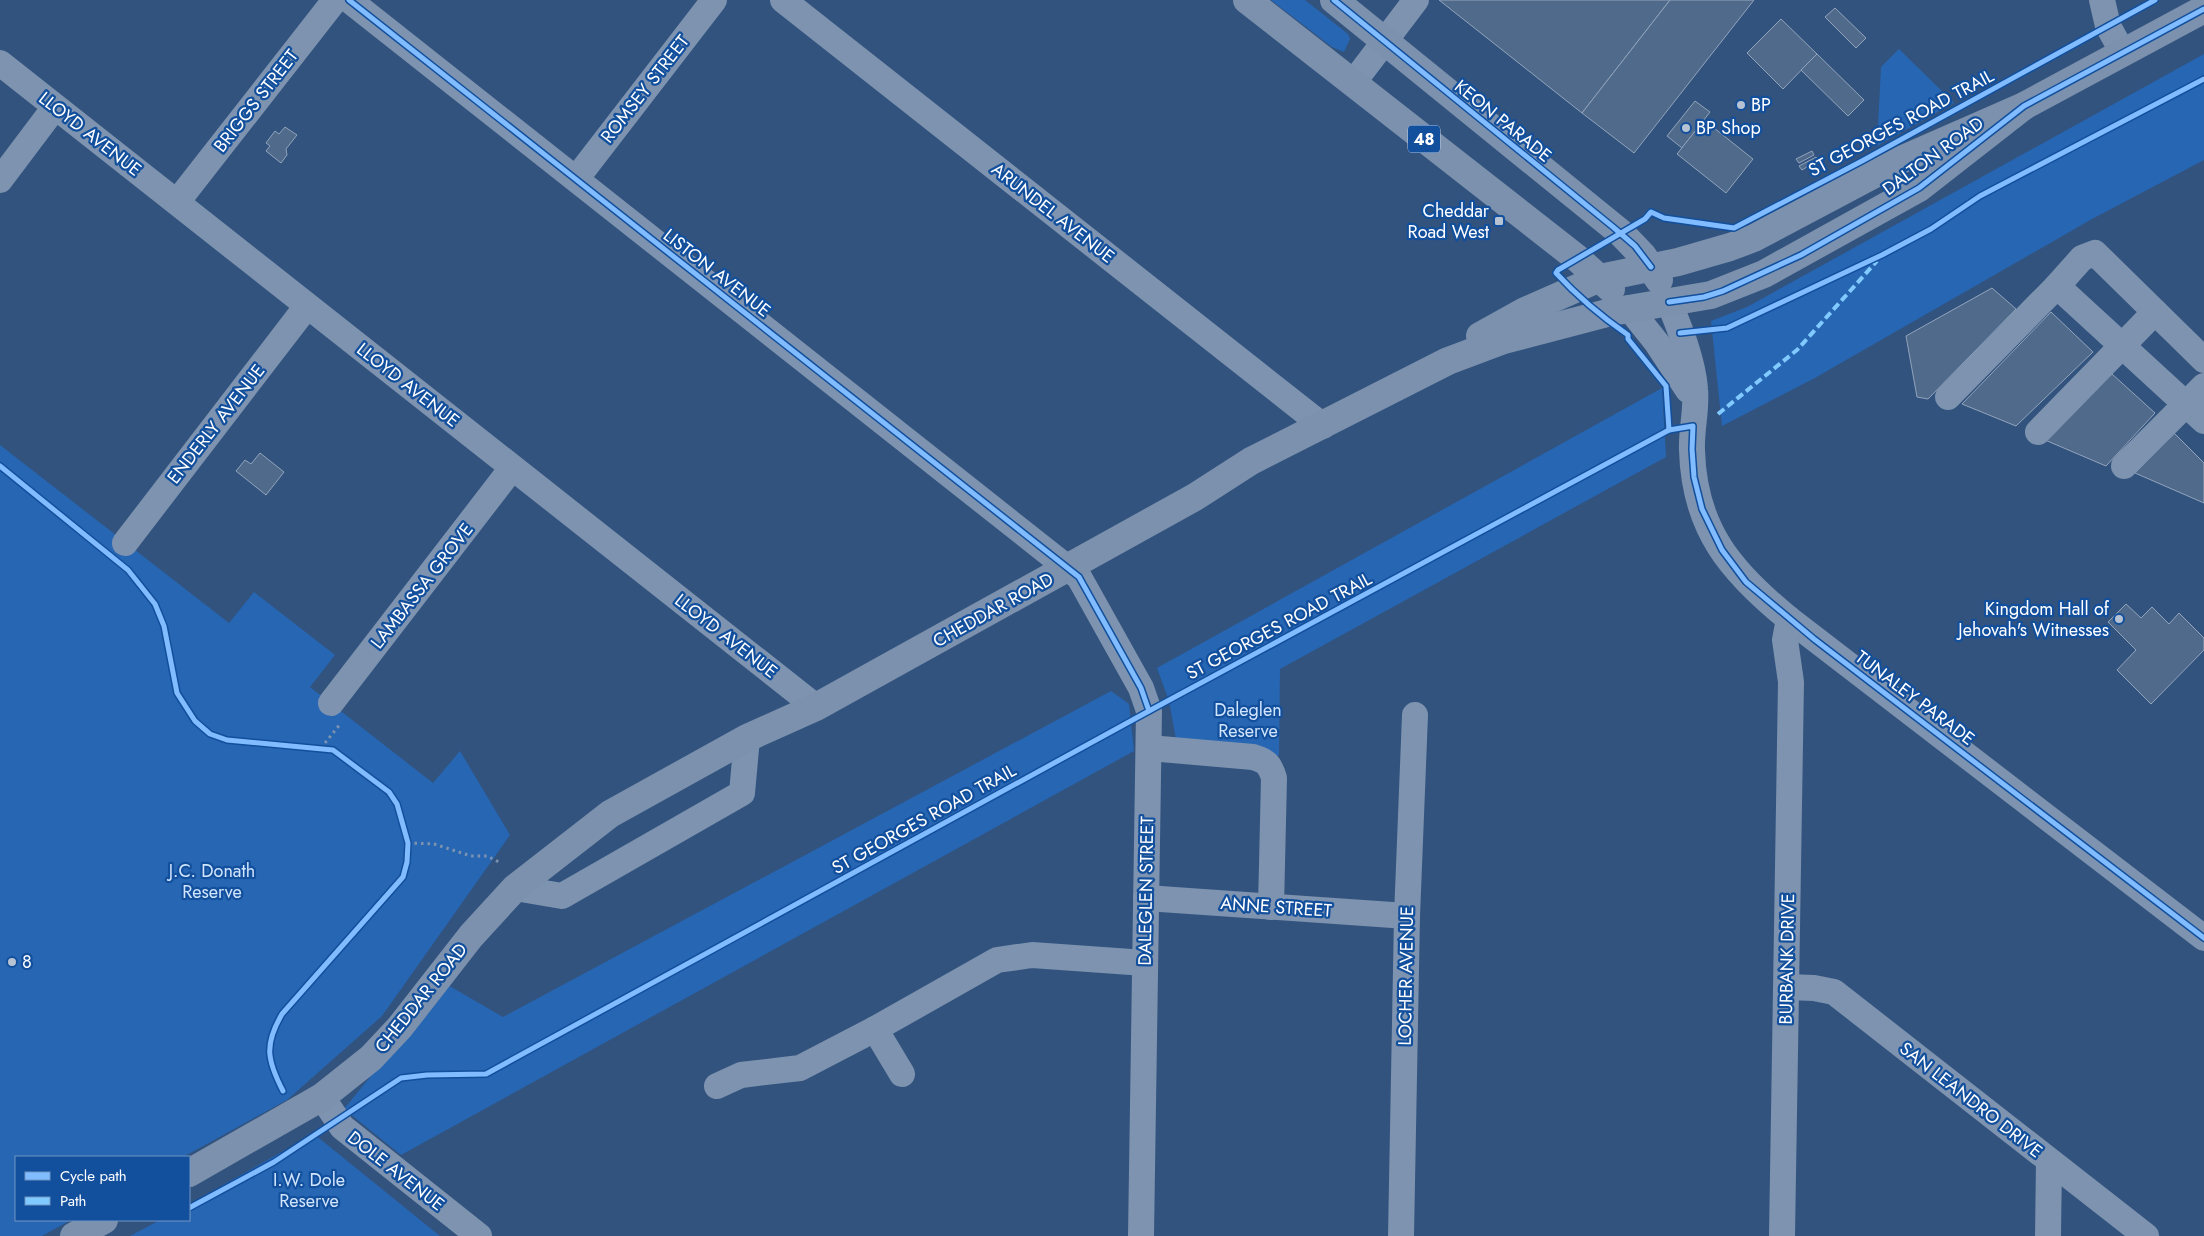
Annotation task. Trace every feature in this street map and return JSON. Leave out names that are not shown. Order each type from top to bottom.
[{"type":"main road","name":"48","points":[[1247,0],[1600,278],[1629,308]]},
{"type":"main road","name":"KEON PARADE","points":[[1334,0],[1386,40],[1450,96],[1617,230],[1651,267],[1669,302]]},
{"type":"main road","name":"DALTON ROAD","points":[[1600,278],[1740,244],[1903,159],[2024,106],[2204,9]]},
{"type":"main road","name":"DALTON ROAD","points":[[1629,308],[1698,298],[1723,291],[1801,255],[1919,188],[2024,106]]},
{"type":"main road","name":"CHEDDAR ROAD","points":[[1448,361],[1479,337],[1518,315],[1600,278]]},
{"type":"main road","name":"CHEDDAR ROAD","points":[[190,1172],[322,1097],[371,1058],[400,1026],[470,936],[514,888],[562,849],[610,814],[746,749],[816,707],[1195,497],[1258,473],[1287,456],[1322,426],[1448,361],[1524,334],[1629,308]]},
{"type":"main road","points":[[74,1236],[102,1221]]},
{"type":"street","name":"BRIGGS STREET","points":[[177,202],[335,0]]},
{"type":"street","name":"LISTON AVENUE","points":[[349,0],[1068,568]]},
{"type":"street","name":"ROMSEY STREET","points":[[576,179],[714,0]]},
{"type":"street","name":"ARUNDEL AVENUE","points":[[783,0],[1322,426]]},
{"type":"street","points":[[1352,83],[1416,0]]},
{"type":"street","points":[[2102,0],[2108,26],[2122,53]]},
{"type":"street","name":"LLOYD AVENUE","points":[[0,63],[816,707]]},
{"type":"street","points":[[0,180],[55,107]]},
{"type":"street","points":[[1948,397],[2082,258],[2095,254],[2204,360]]},
{"type":"street","points":[[2057,286],[2195,413]]},
{"type":"street","name":"TUNALEY PARADE","points":[[1669,302],[1693,373],[1695,409],[1692,435],[1693,469],[1697,491],[1707,522],[1722,550],[1742,578],[1789,619],[2204,938]]},
{"type":"street","name":"ENDERLY AVENUE","points":[[117,553],[307,306]]},
{"type":"street","points":[[1629,308],[1682,379],[1695,409]]},
{"type":"street","points":[[2038,432],[2154,312]]},
{"type":"street","points":[[2124,466],[2195,413],[2204,386]]},
{"type":"street","name":"LAMBASSA GROVE","points":[[337,712],[512,468]]},
{"type":"street","name":"DALEGLEN STREET","points":[[1068,568],[1079,577],[1141,688],[1149,711],[1141,1236]]},
{"type":"street","name":"BURBANK DRIVE","points":[[1782,1236],[1791,682],[1785,640],[1789,619]]},
{"type":"street","name":"BURBANK DRIVE","points":[[1791,682],[1797,665],[1814,638]]},
{"type":"street","name":"LOCHER AVENUE","points":[[1401,1236],[1407,916],[1415,715]]},
{"type":"street","points":[[1149,748],[1253,757],[1264,760],[1271,766],[1274,778],[1274,795],[1271,907]]},
{"type":"street","points":[[514,888],[562,896],[742,793],[746,749]]},
{"type":"street","name":"ANNE STREET","points":[[1146,898],[1407,916]]},
{"type":"street","points":[[717,1086],[741,1075],[800,1068],[876,1030],[997,960],[1032,955],[1145,963]]},
{"type":"street","name":"SAN LEANDRO DRIVE","points":[[1787,987],[1814,988],[1834,992],[2146,1236]]},
{"type":"street","points":[[876,1030],[902,1074]]},
{"type":"street","name":"DOLE AVENUE","points":[[322,1097],[342,1127],[480,1236]]},
{"type":"street","points":[[2048,1236],[2049,1161]]},
{"type":"path","points":[[1650,212],[1657,216]]},
{"type":"path","points":[[0,466],[117,553],[155,604],[164,626],[177,692],[195,721],[210,734],[228,740],[333,750],[389,792],[397,804],[404,822],[408,843],[407,862],[403,877],[282,1014],[274,1027],[269,1055],[271,1067],[284,1091]]},
{"type":"path","points":[[321,748],[337,712]]},
{"type":"path","points":[[408,843],[434,844],[471,856],[487,856],[499,862]]},
{"type":"green space","points":[[1271,0],[1305,0],[1348,34],[1350,39],[1344,52],[1332,47]]},
{"type":"green space","points":[[1899,49],[1954,103],[1877,146],[1881,67]]},
{"type":"green space","points":[[2204,54],[2204,160],[2092,219],[1813,379],[1722,426],[1711,321],[1747,307]]},
{"type":"green space","name":"Daleglen Reserve","points":[[1662,388],[1666,457],[1280,669],[1279,756],[1177,745],[1169,701],[1157,668]]},
{"type":"green space","name":"J.C. Donath Reserve","points":[[0,445],[229,623],[254,592],[335,655],[310,687],[433,783],[460,751],[510,835],[382,1016],[287,1100],[185,1156],[15,1156],[15,1221],[69,1221],[42,1236],[0,1236]]},
{"type":"green space","points":[[1111,691],[1129,704],[1134,751],[401,1155],[344,1109],[446,984],[503,1017]]},
{"type":"green space","name":"I.W. Dole Reserve","points":[[314,1134],[440,1236],[130,1236],[158,1221],[190,1221],[190,1203]]},
{"type":"building","points":[[1439,0],[1670,0],[1582,113]]},
{"type":"building","points":[[1670,0],[1754,0],[1634,153],[1582,113]]},
{"type":"building","points":[[1835,8],[1866,38],[1856,48],[1825,17]]},
{"type":"building","points":[[1781,19],[1817,54],[1783,89],[1747,53]]},
{"type":"building","points":[[1817,54],[1864,100],[1848,116],[1801,70]]},
{"type":"building","name":"BP Shop","points":[[1695,101],[1710,112],[1682,148],[1667,136]]},
{"type":"building","points":[[1704,120],[1753,159],[1726,193],[1677,154]]},
{"type":"building","points":[[285,127],[297,135],[286,149],[287,155],[281,163],[266,151],[270,146],[266,143],[275,131],[279,134]]},
{"type":"building","points":[[1812,151],[1814,155],[1799,163],[1796,159]]},
{"type":"building","points":[[1816,157],[1818,160],[1802,170],[1799,166]]},
{"type":"building","points":[[1992,288],[2016,309],[1928,399],[1917,397],[1906,336]]},
{"type":"building","points":[[2051,312],[2093,352],[2016,426],[1962,404]]},
{"type":"building","points":[[2112,374],[2155,413],[2106,466],[2045,440]]},
{"type":"building","points":[[2174,433],[2204,463],[2204,503],[2135,473]]},
{"type":"building","points":[[260,453],[284,472],[266,495],[236,471],[245,460],[251,464]]},
{"type":"building","points":[[2126,604],[2141,618],[2152,607],[2169,624],[2179,613],[2204,638],[2204,650],[2151,704],[2117,670],[2136,650],[2108,622]]},
{"type":"marked path","points":[[1718,414],[1797,350],[1877,261]]},
{"type":"cycle path","points":[[349,0],[1079,577],[1141,688],[1149,711]]},
{"type":"cycle path","points":[[1334,0],[1613,227],[1635,246],[1651,267]]},
{"type":"cycle path","name":"ST GEORGES ROAD TRAIL","points":[[1669,430],[1666,386],[1628,339],[1628,335],[1600,314],[1564,282],[1556,273],[1558,270],[1645,219],[1651,212],[1664,218],[1734,228],[1862,161],[2155,0]]},
{"type":"cycle path","points":[[1669,302],[1704,297],[1723,291],[1801,255],[1919,188],[2024,106],[2204,9]]},
{"type":"cycle path","points":[[1680,333],[1727,328],[1882,255],[1931,229],[1980,196],[2204,79]]},
{"type":"cycle path","name":"ST GEORGES ROAD TRAIL","points":[[190,1207],[274,1162],[401,1078],[427,1075],[486,1074],[1149,711],[1669,430],[1693,426],[1694,477],[1702,509],[1722,550],[1746,582],[1814,639],[2204,938]]},
{"type":"cycle path","points":[[0,466],[128,570],[155,604],[164,626],[177,693],[195,721],[210,734],[227,740],[333,750],[389,792],[397,804],[408,843],[407,862],[403,877],[282,1014],[272,1035],[270,1052],[271,1061],[283,1091]]},
{"type":"place","name":"BP","points":[[1741,105]]},
{"type":"place","name":"BP Shop","points":[[1686,128]]},
{"type":"place","name":"Cheddar Road West","points":[[1499,221]]},
{"type":"place","name":"Kingdom Hall of Jehovah's Witnesses","points":[[2119,619]]},
{"type":"place","name":"8","points":[[12,962]]}]
